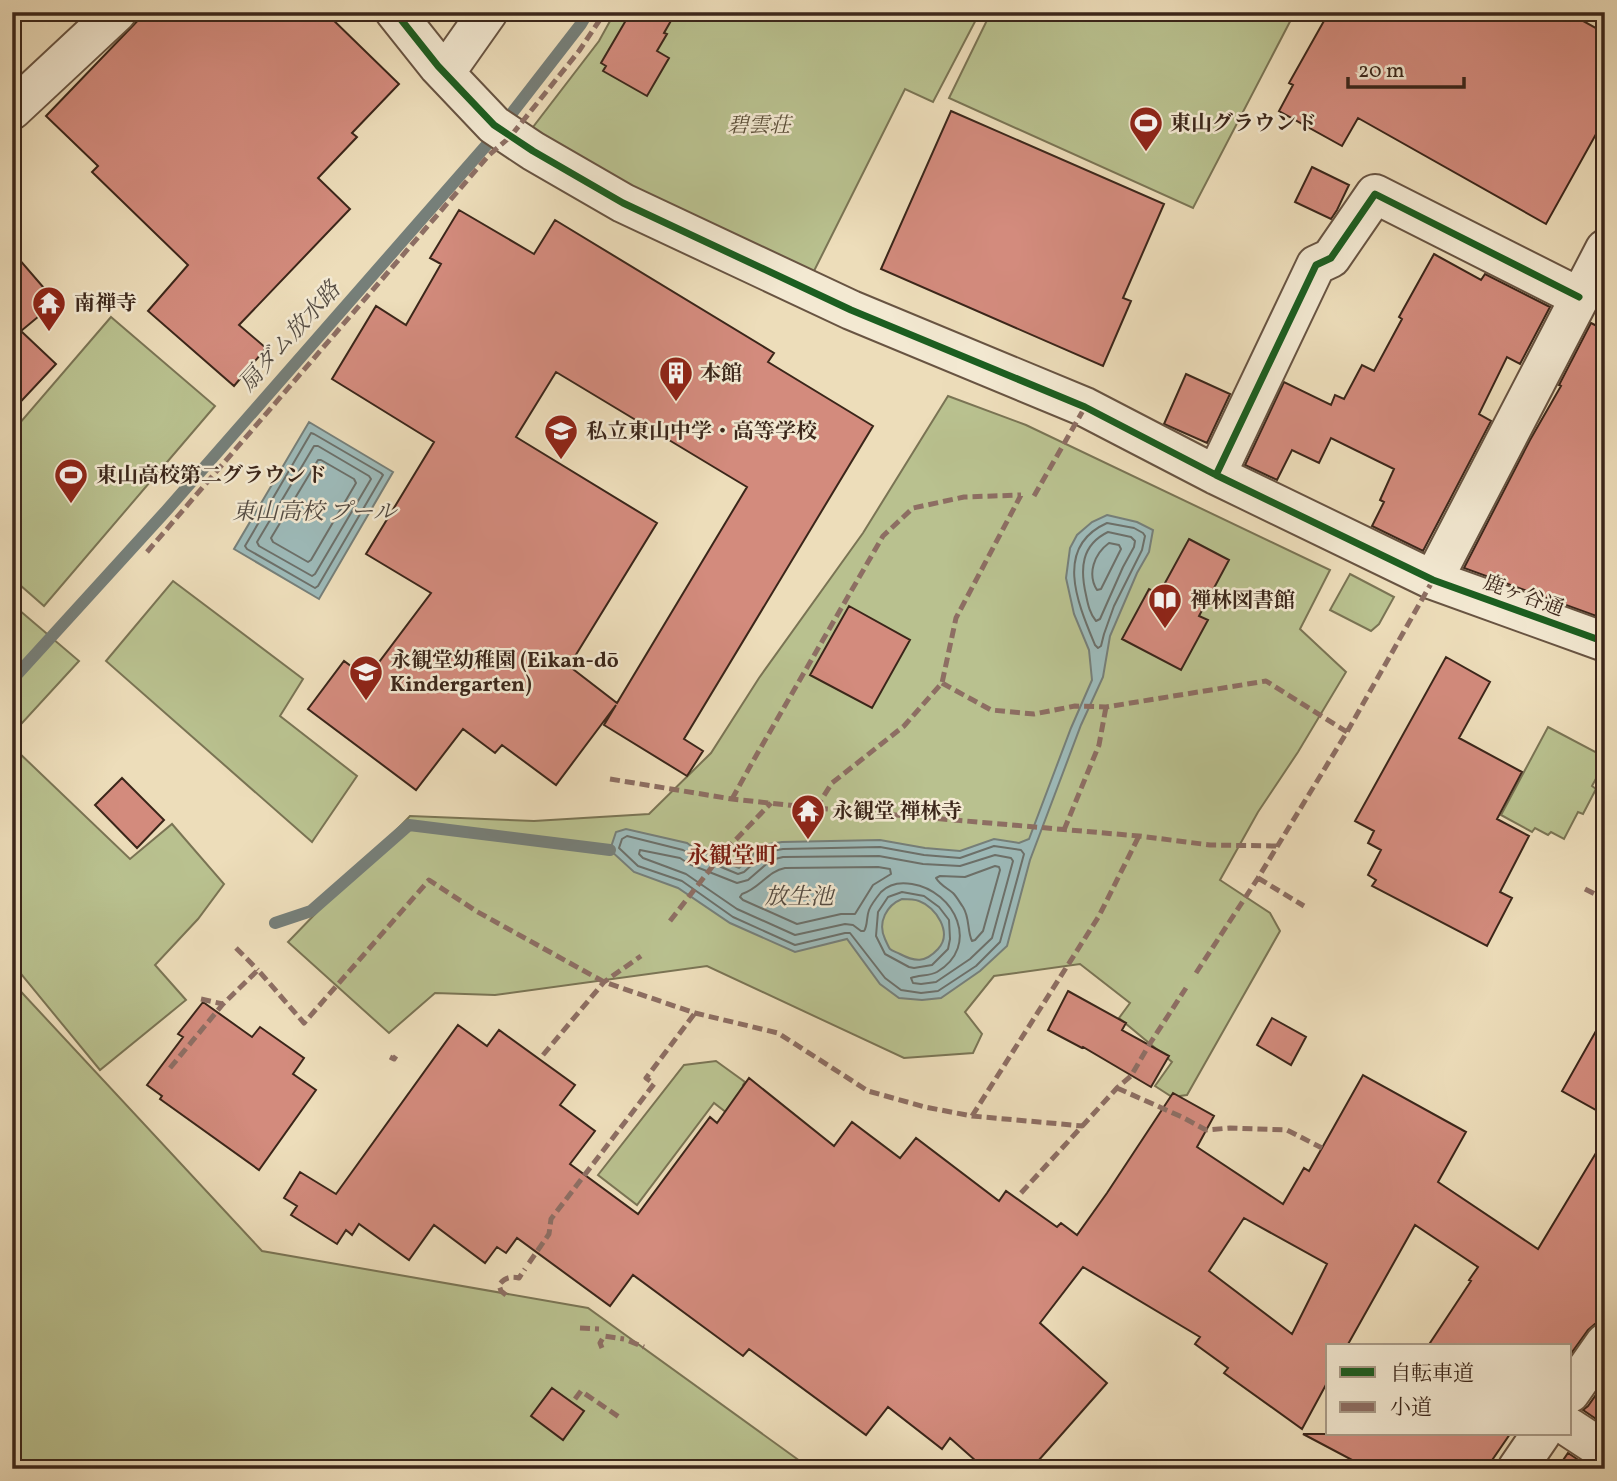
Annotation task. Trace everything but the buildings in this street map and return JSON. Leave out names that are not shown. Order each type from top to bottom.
[{"type":"street","points":[[12,110],[117,12]]},
{"type":"street","name":"鹿ヶ谷通","points":[[395,12],[438,66],[501,130],[623,203],[851,310],[1085,407],[1216,475],[1433,580],[1605,642]]},
{"type":"street","points":[[445,73],[488,12]]},
{"type":"street","points":[[1216,475],[1317,265],[1331,258],[1375,194],[1579,297]]},
{"type":"street","points":[[1433,580],[1605,249]]},
{"type":"street","points":[[1572,1390],[1605,1343]]},
{"type":"street","points":[[1572,1428],[1605,1451]]},
{"type":"street","points":[[1517,1469],[1540,1436]]},
{"type":"green space","name":"碧雲荘","points":[[615,12],[980,12],[933,102],[905,89],[812,275],[634,192],[530,131],[599,41]]},
{"type":"green space","name":"東山グラウンド","points":[[991,12],[1295,12],[1193,208],[949,98]]},
{"type":"green space","name":"東山高校第二グラウンド","points":[[111,317],[215,406],[44,606],[12,578],[12,432]]},
{"type":"green space","points":[[948,396],[1026,425],[1330,570],[1300,629],[1346,672],[1258,812],[1220,880],[1270,913],[1280,931],[1187,1095],[1172,1097],[1155,1086],[1172,1062],[1119,1018],[1130,1003],[1080,964],[994,976],[965,1012],[982,1034],[973,1053],[904,1058],[707,966],[495,995],[435,993],[389,1033],[288,942],[410,816],[534,821],[649,814],[711,753],[759,678],[863,533]]},
{"type":"green space","points":[[1350,574],[1394,597],[1379,624],[1371,631],[1330,610]]},
{"type":"green space","points":[[173,581],[303,679],[280,716],[357,776],[312,842],[106,661]]},
{"type":"green space","points":[[12,604],[79,661],[12,734]]},
{"type":"green space","points":[[1548,727],[1605,757],[1592,786],[1596,789],[1583,814],[1578,812],[1564,839],[1535,828],[1532,832],[1501,815]]},
{"type":"green space","points":[[15,749],[130,859],[172,824],[224,884],[198,919],[155,965],[186,1000],[100,1070],[12,963],[12,752]]},
{"type":"green space","points":[[12,982],[262,1251],[588,1308],[811,1469],[12,1469]]},
{"type":"green space","points":[[716,1061],[745,1082],[743,1085],[758,1096],[799,1169],[714,1103],[637,1205],[598,1175],[684,1065]]},
{"type":"water","name":"東山高校 プール","points":[[309,422],[393,472],[319,599],[234,549]]},
{"type":"water","name":"放生池","points":[[1107,515],[1137,522],[1153,530],[1149,552],[1110,636],[1103,677],[1081,725],[1030,860],[1007,946],[980,971],[941,998],[899,998],[880,984],[847,939],[795,952],[730,923],[678,888],[634,872],[610,850],[616,832],[626,829],[687,843],[739,868],[763,845],[782,842],[880,840],[960,851],[994,839],[1019,843],[1029,839],[1092,680],[1089,650],[1074,614],[1066,578],[1070,548],[1077,535],[1092,522]],"holes":[[[902,899],[917,900],[925,904],[936,915],[943,928],[942,943],[933,954],[924,959],[910,959],[892,950],[883,933],[885,915],[892,905]]]},
{"type":"waterway","name":"扇ダム放水路","points":[[12,680],[166,511],[491,140],[588,12]]},
{"type":"waterway","points":[[275,923],[311,911],[409,825],[610,850]]},
{"type":"marked path","points":[[147,552],[489,155],[510,137],[579,51],[605,12]]},
{"type":"marked path","points":[[1034,496],[1085,407]]},
{"type":"marked path","points":[[732,799],[883,536],[913,508],[964,497],[1021,495]]},
{"type":"marked path","points":[[816,808],[832,783],[904,726],[942,683],[956,618],[1021,495]]},
{"type":"marked path","points":[[1196,973],[1347,732],[1433,580]]},
{"type":"marked path","points":[[942,683],[991,710],[1034,714],[1075,706],[1106,707],[1266,681],[1347,732]]},
{"type":"marked path","points":[[1064,830],[1099,745],[1106,707]]},
{"type":"marked path","points":[[610,779],[732,799],[816,808],[1139,836],[1210,845],[1278,846]]},
{"type":"marked path","points":[[670,921],[722,854],[771,803]]},
{"type":"marked path","points":[[972,1116],[1099,916],[1139,836]]},
{"type":"marked path","points":[[1258,878],[1304,906]]},
{"type":"marked path","points":[[170,1068],[223,1004],[258,970],[304,1023],[429,880],[476,911],[604,982],[695,1013],[778,1033],[868,1091],[925,1107],[972,1116],[1083,1126]]},
{"type":"marked path","points":[[1585,889],[1605,899]]},
{"type":"marked path","points":[[236,948],[258,970]]},
{"type":"marked path","points":[[543,1055],[604,982],[641,956]]},
{"type":"marked path","points":[[1021,1193],[1131,1076],[1186,988]]},
{"type":"marked path","points":[[201,999],[223,1004]]},
{"type":"marked path","points":[[529,1263],[549,1234],[551,1219],[654,1084],[646,1078],[695,1013]]},
{"type":"marked path","points":[[390,1057],[394,1059],[396,1056]]},
{"type":"marked path","points":[[1117,1088],[1206,1130],[1287,1130],[1322,1148]]},
{"type":"marked path","points":[[506,1295],[499,1285],[508,1278],[519,1278],[525,1269]]},
{"type":"marked path","points":[[580,1328],[599,1329]]},
{"type":"marked path","points":[[602,1348],[600,1343],[604,1336],[624,1339]]},
{"type":"marked path","points":[[629,1341],[644,1347]]},
{"type":"marked path","points":[[575,1399],[581,1391],[619,1417]]},
{"type":"cycle path","points":[[395,12],[438,66],[494,125],[623,203],[851,310],[1085,407],[1216,475],[1433,580],[1605,642]]},
{"type":"cycle path","points":[[1216,475],[1316,265],[1331,258],[1375,194],[1579,297]]},
{"type":"place","name":"東山グラウンド","points":[[1146,153]]},
{"type":"place","name":"南禅寺","points":[[49,333]]},
{"type":"place","name":"本館","points":[[676,403]]},
{"type":"place","name":"私立東山中学・高等学校","points":[[561,461]]},
{"type":"place","name":"東山高校第二グラウンド","points":[[71,505]]},
{"type":"place","name":"禅林図書館","points":[[1165,630]]},
{"type":"place","name":"永観堂幼稚園 (Eikan-dō Kindergarten)","points":[[366,702]]},
{"type":"place","name":"永観堂 禅林寺","points":[[808,841]]},
{"type":"district","name":"永観堂町","points":[[732,855]]}]
